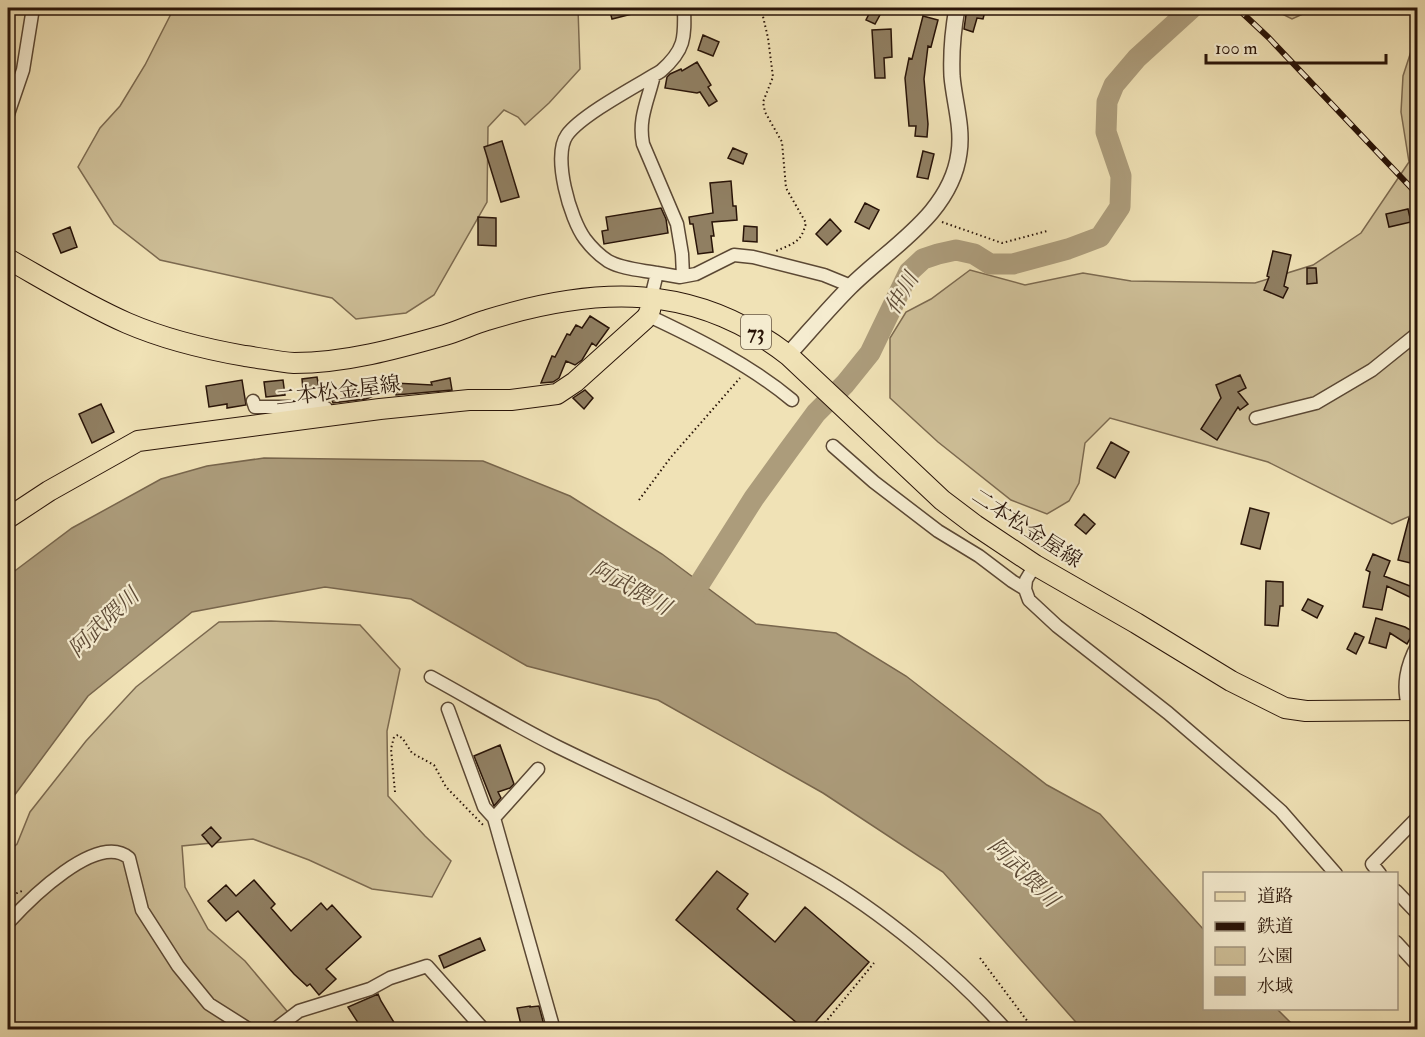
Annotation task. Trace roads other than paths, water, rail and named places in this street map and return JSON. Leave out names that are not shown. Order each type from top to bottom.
[{"type":"main road","name":"二本松金屋線","points":[[9,263],[98,309],[148,331],[225,353],[291,363],[349,359],[446,335],[486,320],[563,301],[608,296],[650,307],[686,304],[744,325],[768,339],[788,355],[942,500],[1035,565],[1231,681],[1285,708],[1324,712],[1413,710]]},
{"type":"main road","name":"二本松金屋線","points":[[8,518],[49,491],[138,441],[380,409],[469,400],[511,400],[557,394],[575,382],[650,307]]},
{"type":"street","points":[[8,114],[23,70],[33,8]]},
{"type":"street","points":[[684,8],[685,36],[681,49],[673,60],[654,75],[576,125],[565,138],[562,154],[563,175],[570,210],[584,238],[610,262],[657,273],[683,276],[696,274],[734,255],[760,259],[839,280],[851,286]]},
{"type":"street","points":[[788,355],[851,286],[928,216],[946,194],[953,181],[959,154],[960,131],[952,75],[953,30],[957,8]]},
{"type":"street","points":[[654,75],[640,120],[640,131],[643,144],[677,224],[683,276]]},
{"type":"street","points":[[657,273],[650,307],[776,386],[792,400]]},
{"type":"street","points":[[1256,418],[1316,403],[1372,370],[1418,333]]},
{"type":"street","points":[[253,401],[255,407],[317,404],[326,408],[329,416]]},
{"type":"street","points":[[833,446],[874,482],[938,531],[979,556],[1025,589]]},
{"type":"street","points":[[1035,565],[1026,580],[1025,589],[1029,600],[1057,626],[1168,712],[1274,805],[1335,872]]},
{"type":"street","points":[[1413,710],[1405,697],[1407,669],[1418,644]]},
{"type":"street","points":[[431,677],[557,747],[712,820],[816,874],[903,934],[972,995],[1006,1029]]},
{"type":"street","points":[[448,710],[484,807],[494,818],[555,1029]]},
{"type":"street","points":[[494,818],[538,769]]},
{"type":"street","points":[[1379,872],[1372,864],[1418,817]]},
{"type":"street","points":[[8,923],[36,892],[74,866],[106,851],[125,854],[129,858],[142,910],[178,966],[209,1004],[250,1029]]},
{"type":"street","points":[[1398,893],[1418,914]]},
{"type":"street","points":[[1398,944],[1418,966]]},
{"type":"street","points":[[274,1029],[299,1011],[370,989],[390,978],[427,966],[484,1029]]},
{"type":"water","name":"阿武隈川","points":[[264,458],[483,461],[570,496],[662,554],[756,624],[836,633],[906,676],[1047,785],[1100,814],[1203,929],[1203,1010],[1278,1010],[1297,1029],[1082,1029],[943,872],[823,793],[658,700],[527,666],[411,599],[325,587],[192,612],[88,696],[8,804],[8,576],[72,528],[161,479],[207,466]]},
{"type":"waterway","name":"仲川","points":[[686,605],[754,498],[788,451],[816,413],[845,384],[870,353],[909,272],[923,259],[956,250],[974,254],[990,264],[1013,264],[1068,249],[1100,237],[1120,207],[1121,176],[1106,132],[1107,102],[1114,85],[1137,58],[1192,8]]},
{"type":"railway","points":[[1237,8],[1269,38],[1418,195]]}]
